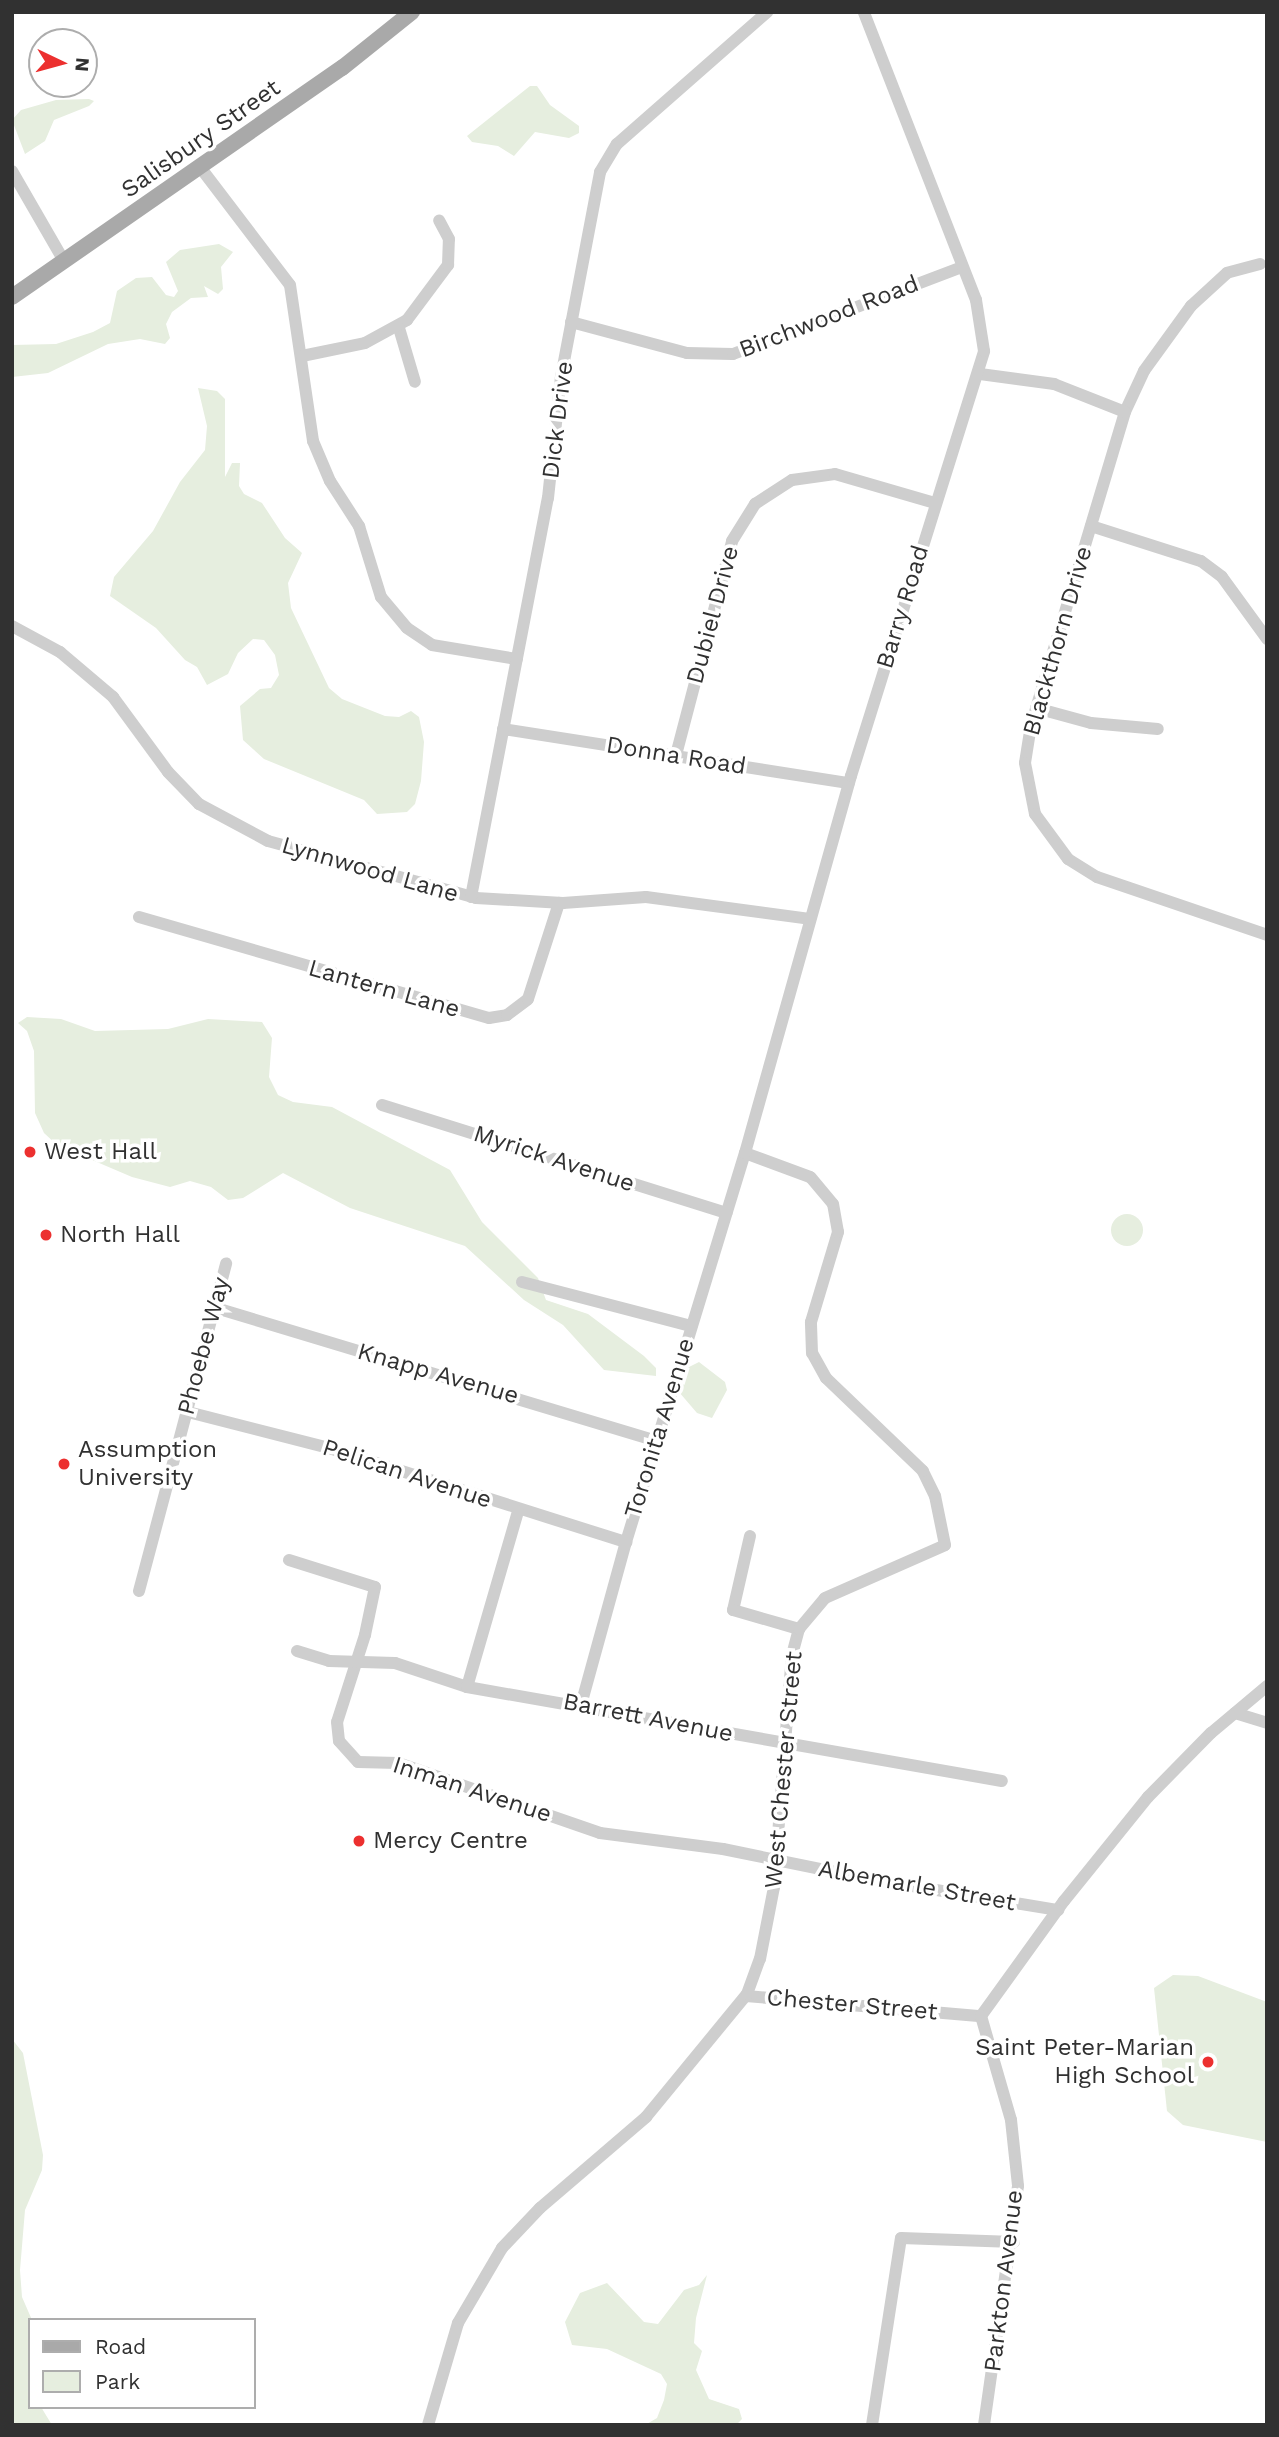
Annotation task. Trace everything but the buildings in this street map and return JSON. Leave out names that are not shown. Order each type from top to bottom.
[{"type":"main road","name":"Salisbury Street","points":[[12,297],[200,167],[412,12]]},
{"type":"street","name":"Dick Drive","points":[[471,897],[554,466],[559,395],[596,190],[610,152],[767,12]]},
{"type":"street","name":"Barry Road","points":[[745,1153],[849,783],[935,503],[980,374],[984,330],[864,12]]},
{"type":"street","points":[[200,167],[286,277],[295,302],[316,451],[359,526],[381,597],[407,628],[432,645],[517,659]]},
{"type":"street","points":[[12,171],[64,261]]},
{"type":"street","points":[[302,356],[354,346],[399,328],[431,294],[448,265],[449,239],[439,220]]},
{"type":"street","name":"Blackthorn Drive","points":[[1260,264],[1227,273],[1191,306],[1163,339],[1125,412],[1036,708],[1027,744],[1026,782],[1035,814],[1068,859],[1097,877],[1266,933]]},
{"type":"street","name":"Birchwood Road","points":[[571,322],[688,353],[733,355],[961,267]]},
{"type":"street","points":[[399,328],[415,382]]},
{"type":"street","points":[[980,374],[1054,384],[1125,412]]},
{"type":"street","name":"Dubiel Drive","points":[[676,755],[732,541],[755,504],[792,480],[820,474],[851,477],[935,503]]},
{"type":"street","points":[[1091,526],[1201,561],[1229,585],[1267,639]]},
{"type":"street","name":"Lynnwood Lane","points":[[12,626],[60,652],[113,697],[183,790],[212,813],[277,844],[471,897],[559,903],[646,897],[810,919]]},
{"type":"street","points":[[1036,708],[1103,725],[1158,729]]},
{"type":"street","name":"Donna Road","points":[[503,729],[849,783]]},
{"type":"street","name":"Lantern Lane","points":[[139,916],[410,998],[494,1018],[515,1011],[532,992],[559,903]]},
{"type":"street","name":"Myrick Avenue","points":[[382,1105],[726,1213]]},
{"type":"street","name":"West Chester Street","points":[[745,1153],[802,1173],[824,1189],[838,1221],[811,1322],[812,1353],[826,1378],[923,1471],[935,1496],[946,1545],[825,1598],[799,1629],[792,1655],[788,1745],[777,1862],[763,1947],[746,1996]]},
{"type":"street","name":"Toronita Avenue","points":[[581,1705],[625,1542],[659,1442],[691,1326],[745,1153]]},
{"type":"street","name":"Phoebe Way","points":[[139,1591],[226,1264]]},
{"type":"street","points":[[522,1282],[691,1326]]},
{"type":"street","name":"Knapp Avenue","points":[[216,1308],[659,1442]]},
{"type":"street","name":"Pelican Avenue","points":[[188,1412],[330,1448],[518,1511],[625,1542]]},
{"type":"street","points":[[467,1687],[518,1511]]},
{"type":"street","points":[[750,1536],[733,1611],[799,1629]]},
{"type":"street","name":"Inman Avenue","points":[[289,1560],[374,1585],[337,1728],[342,1745],[358,1762],[398,1763],[600,1833],[723,1849],[777,1862]]},
{"type":"street","name":"Barrett Avenue","points":[[297,1651],[329,1661],[395,1663],[467,1687],[1002,1781]]},
{"type":"street","points":[[981,2016],[1058,1910],[1163,1780],[1267,1686]]},
{"type":"street","points":[[1235,1713],[1267,1723]]},
{"type":"street","name":"Albemarle Street","points":[[777,1862],[1058,1910]]},
{"type":"street","name":"Chester Street","points":[[428,2425],[458,2323],[498,2253],[540,2208],[646,2117],[746,1996],[981,2016]]},
{"type":"street","name":"Parkton Avenue","points":[[981,2016],[1015,2142],[1018,2186],[1014,2242],[984,2425]]},
{"type":"street","points":[[872,2425],[901,2238],[1014,2242]]},
{"type":"green space","points":[[530,86],[537,86],[550,105],[579,126],[579,133],[569,138],[535,132],[514,156],[498,146],[472,142],[467,136]]},
{"type":"green space","points":[[56,100],[94,101],[89,106],[54,120],[45,141],[25,154],[12,120],[21,110]]},
{"type":"green space","points":[[219,244],[233,252],[221,267],[223,289],[218,294],[204,286],[208,297],[191,298],[172,312],[166,324],[170,338],[165,344],[140,339],[108,344],[48,373],[12,377],[12,345],[56,344],[93,332],[110,323],[117,291],[136,278],[152,277],[166,295],[174,297],[178,291],[166,262],[180,250]]},
{"type":"green space","points":[[198,388],[217,391],[225,399],[225,477],[232,463],[240,463],[239,486],[244,494],[262,503],[285,538],[302,553],[288,583],[291,608],[329,688],[342,699],[385,716],[399,717],[411,711],[419,717],[424,742],[421,781],[415,804],[407,812],[377,814],[364,800],[264,759],[243,740],[240,706],[260,689],[271,688],[279,675],[275,655],[264,640],[253,639],[238,653],[228,674],[207,685],[197,667],[185,660],[156,628],[110,596],[114,577],[153,531],[180,482],[205,450],[207,426]]},
{"type":"green space","points":[[27,1017],[61,1019],[95,1031],[168,1029],[208,1019],[262,1022],[272,1038],[269,1077],[278,1095],[293,1102],[332,1107],[450,1170],[482,1222],[538,1278],[546,1300],[588,1314],[644,1356],[656,1368],[656,1376],[604,1370],[563,1325],[524,1300],[465,1246],[350,1208],[283,1173],[243,1198],[228,1200],[211,1187],[190,1181],[170,1187],[132,1177],[57,1145],[44,1133],[35,1113],[34,1051],[27,1031],[18,1023]]},
{"type":"green space","points":[[1127,1214],[1138,1219],[1143,1230],[1138,1241],[1127,1246],[1116,1241],[1111,1230],[1116,1219]]},
{"type":"green space","points":[[699,1362],[725,1382],[727,1390],[712,1418],[697,1413],[679,1392],[687,1368]]},
{"type":"green space","points":[[1173,1975],[1198,1976],[1267,2002],[1267,2142],[1183,2125],[1167,2111],[1154,1988]]},
{"type":"green space","points":[[12,2039],[23,2053],[43,2155],[42,2170],[25,2210],[20,2270],[22,2297],[31,2318],[28,2318],[28,2409],[42,2409],[52,2425],[12,2425]]},
{"type":"green space","points":[[707,2275],[696,2318],[694,2343],[702,2351],[696,2370],[709,2399],[739,2409],[742,2419],[736,2425],[645,2425],[657,2418],[664,2400],[667,2384],[661,2374],[607,2349],[572,2345],[565,2322],[580,2293],[607,2283],[644,2322],[658,2324],[684,2290],[699,2285]]},
{"type":"place","name":"West Hall","points":[[30,1152]]},
{"type":"place","name":"North Hall","points":[[46,1235]]},
{"type":"place","name":"Assumption University","points":[[64,1464]]},
{"type":"place","name":"Mercy Centre","points":[[359,1841]]},
{"type":"place","name":"Saint Peter-Marian High School","points":[[1208,2062]]}]
